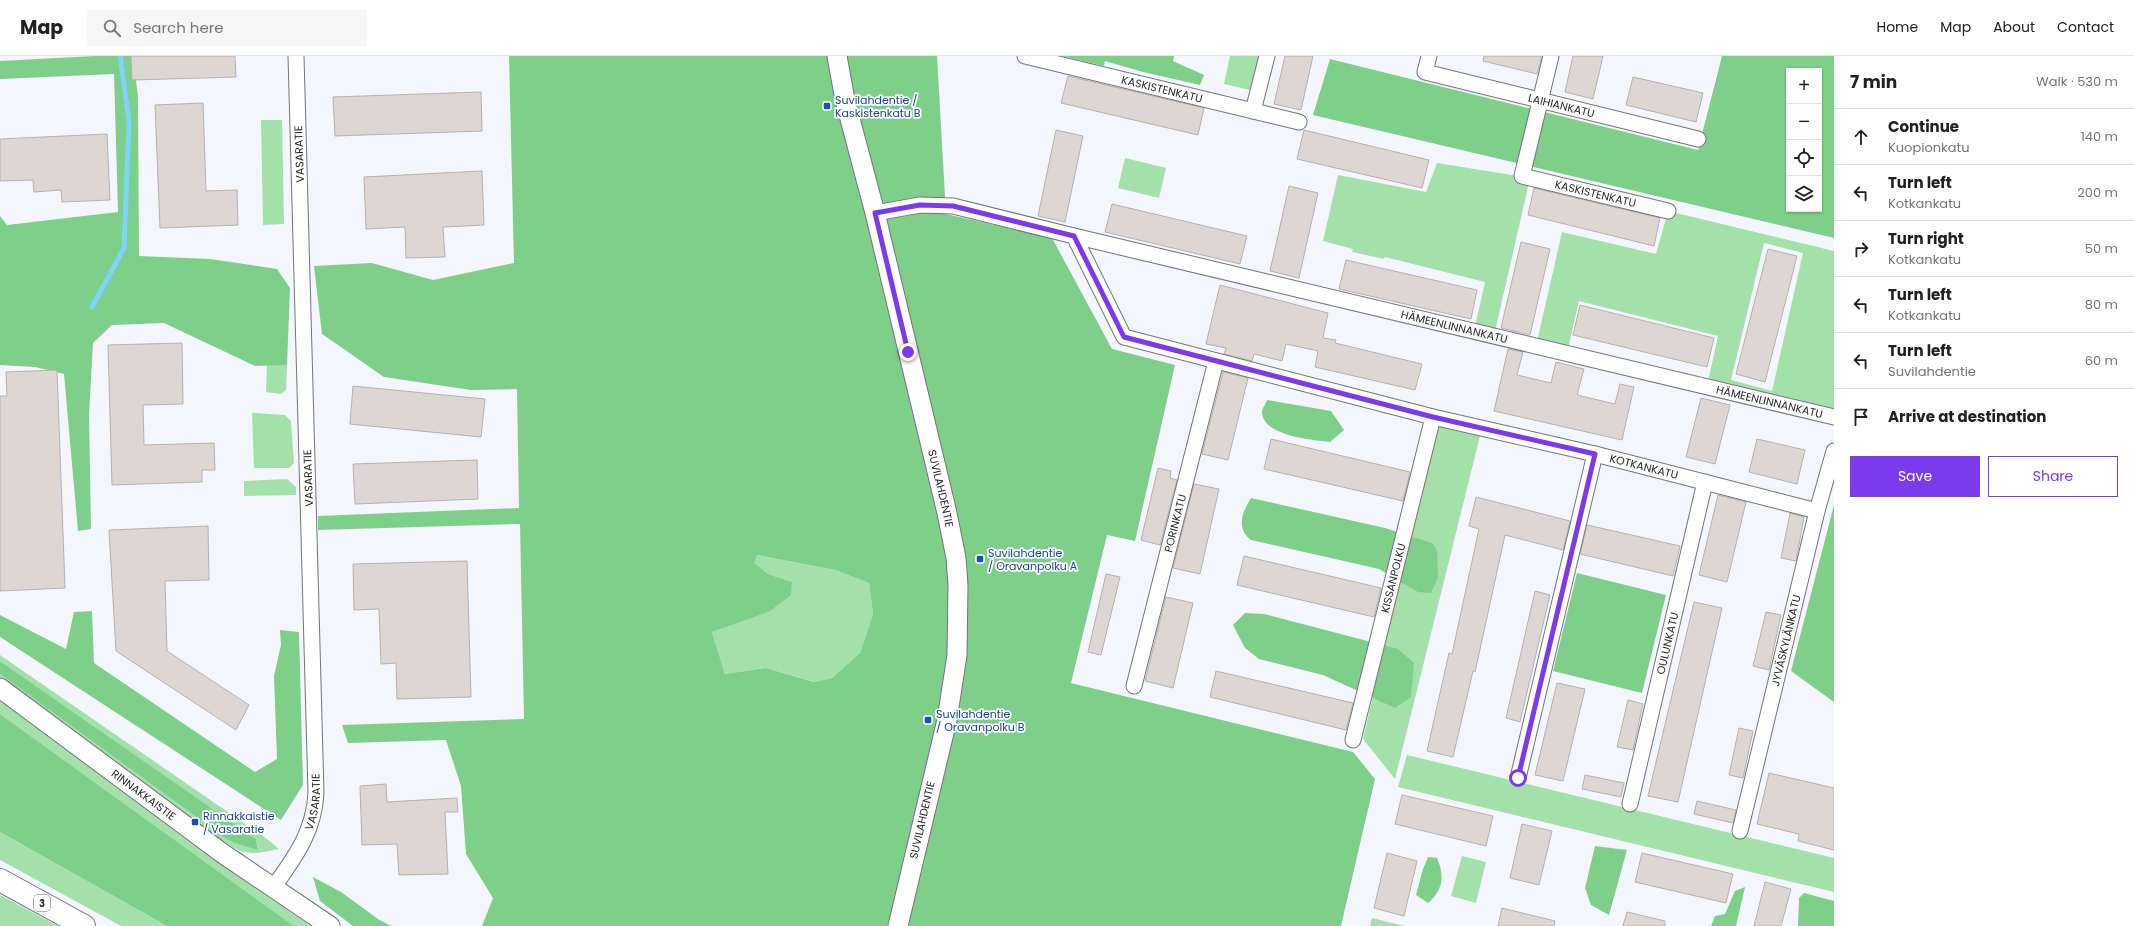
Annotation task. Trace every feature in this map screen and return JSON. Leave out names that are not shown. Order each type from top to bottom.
[{"type":"highway","name":"3","points":[[0,880],[84,926]]},
{"type":"street","name":"VASARATIE","points":[[273,888],[308,834],[316,793],[296,56]]},
{"type":"street","name":"SUVILAHDENTIE","points":[[837,56],[845,100],[875,213],[947,513],[956,558],[958,585],[957,656],[947,720],[898,926]]},
{"type":"street","name":"KASKISTENKATU","points":[[1025,56],[1298,122]]},
{"type":"street","points":[[1253,111],[1267,56]]},
{"type":"street","name":"LAIHIANKATU","points":[[1429,56],[1425,72],[1698,139]]},
{"type":"street","points":[[1541,100],[1551,56]]},
{"type":"street","name":"KASKISTENKATU","points":[[1541,100],[1522,176],[1668,212]]},
{"type":"street","points":[[875,213],[920,205],[953,206],[1074,236]]},
{"type":"street","name":"KOTKANKATU","points":[[1074,236],[1124,337],[1433,417],[1595,454],[1817,511]]},
{"type":"street","name":"HÄMEENLINNANKATU","points":[[1074,236],[1834,417]]},
{"type":"street","name":"PORINKATU","points":[[1134,686],[1216,361]]},
{"type":"street","name":"KISSANPOLKU","points":[[1353,740],[1433,417]]},
{"type":"street","name":"JYVÄSKYLÄNKATU","points":[[1740,831],[1817,511],[1834,451]]},
{"type":"street","points":[[1518,778],[1595,454]]},
{"type":"street","name":"OULUNKATU","points":[[1630,804],[1705,482]]},
{"type":"street","name":"RINNAKKAISTIE","points":[[0,688],[222,853],[330,926]]},
{"type":"green space","points":[[95,56],[133,56],[138,97],[139,256],[210,259],[277,269],[290,288],[287,365],[255,366],[164,323],[112,325],[93,343],[89,415],[91,529],[78,531],[64,374],[35,367],[0,365],[0,216],[7,225],[118,212],[114,74],[0,79],[0,61]]},
{"type":"green space","points":[[509,56],[937,56],[946,214],[1052,238],[1112,349],[1175,365],[1135,541],[1107,535],[1071,683],[1353,752],[1375,779],[1341,926],[482,926],[493,898],[466,854],[461,786],[446,740],[348,743],[342,725],[524,719],[520,524],[318,530],[318,516],[519,508],[517,389],[471,390],[384,377],[322,334],[314,266],[372,263],[433,280],[514,263]],"holes":[[[757,555],[835,570],[869,583],[873,614],[860,653],[832,678],[814,682],[766,668],[725,674],[712,632],[770,611],[791,595],[792,582],[768,574],[754,563]]]},
{"type":"green space","points":[[1062,56],[1174,56],[1173,61],[1204,75],[1200,85],[1143,72],[1105,61],[1104,66]]},
{"type":"green space","points":[[1230,56],[1262,56],[1254,91],[1224,84]]},
{"type":"green space","points":[[1722,56],[1834,56],[1834,238],[1313,115],[1330,59],[1698,150]]},
{"type":"green space","points":[[261,120],[282,120],[284,224],[263,225]]},
{"type":"green space","points":[[1125,158],[1166,168],[1159,198],[1118,188]]},
{"type":"green space","points":[[1437,163],[1530,178],[1494,336],[1474,331],[1485,282],[1385,257],[1384,259],[1352,252],[1353,249],[1323,241],[1338,175],[1426,192]]},
{"type":"green space","points":[[1668,211],[1834,251],[1834,417],[1707,386],[1718,336],[1579,301],[1567,353],[1536,346],[1562,232],[1656,254]],"holes":[[[1764,243],[1803,253],[1772,391],[1731,380]]]},
{"type":"green space","points":[[267,365],[287,365],[286,390],[281,394],[266,392]]},
{"type":"green space","points":[[1267,400],[1331,411],[1344,430],[1330,442],[1300,438],[1278,431],[1270,426],[1264,419],[1262,411]]},
{"type":"green space","points":[[252,413],[285,415],[291,421],[294,463],[289,468],[254,468]]},
{"type":"green space","points":[[1435,426],[1480,436],[1395,779],[1363,739]]},
{"type":"green space","points":[[287,479],[296,487],[296,495],[244,496],[244,481]]},
{"type":"green space","points":[[1251,498],[1385,528],[1432,543],[1437,550],[1438,577],[1431,593],[1418,592],[1379,569],[1251,540],[1243,530],[1242,519],[1245,508]]},
{"type":"green space","points":[[1834,505],[1834,702],[1791,671]]},
{"type":"green space","points":[[757,555],[835,570],[869,583],[873,614],[860,653],[832,678],[815,682],[766,668],[725,674],[712,632],[738,622],[792,582],[768,574],[753,563]]},
{"type":"green space","points":[[1577,573],[1666,595],[1642,693],[1553,671]]},
{"type":"green space","points":[[92,611],[94,663],[255,772],[277,759],[274,676],[281,645],[280,630],[299,632],[303,785],[281,820],[0,637],[0,615],[66,649],[74,612]]},
{"type":"green space","points":[[1245,613],[1264,614],[1398,649],[1414,663],[1411,697],[1395,708],[1323,675],[1259,659],[1245,648],[1233,625]]},
{"type":"green space","points":[[0,655],[267,839],[279,849],[259,853],[246,852],[233,847],[216,836],[0,679],[0,674],[229,841],[258,849],[256,839],[0,661]]},
{"type":"green space","points":[[0,661],[256,839],[258,850],[229,841],[0,674]]},
{"type":"green space","points":[[0,700],[205,854],[311,926],[294,926],[0,714]]},
{"type":"green space","points":[[0,714],[294,926],[167,926],[0,832]]},
{"type":"green space","points":[[1407,755],[1834,858],[1834,892],[1398,787]]},
{"type":"green space","points":[[0,832],[167,926],[121,926],[0,860]]},
{"type":"green space","points":[[1595,846],[1627,850],[1609,915],[1591,905],[1585,888]]},
{"type":"green space","points":[[1462,856],[1486,862],[1476,903],[1451,896]]},
{"type":"green space","points":[[1428,857],[1437,858],[1442,877],[1440,888],[1428,903],[1416,895]]},
{"type":"green space","points":[[313,877],[341,892],[378,919],[391,926],[353,926],[320,901]]},
{"type":"green space","points":[[1745,887],[1736,926],[1711,926],[1715,916],[1725,914],[1735,891]]},
{"type":"green space","points":[[1804,893],[1834,901],[1834,926],[1798,926],[1799,898]]},
{"type":"green space","points":[[0,895],[58,926],[0,926]]},
{"type":"green space","points":[[1372,918],[1405,926],[1370,926]]},
{"type":"building","points":[[131,56],[235,56],[236,77],[132,80]]},
{"type":"building","points":[[1285,56],[1313,56],[1301,110],[1274,104]]},
{"type":"building","points":[[1484,56],[1542,56],[1537,74],[1483,61]]},
{"type":"building","points":[[1573,56],[1603,56],[1593,99],[1565,92]]},
{"type":"building","points":[[1068,76],[1204,108],[1198,135],[1061,103]]},
{"type":"building","points":[[1633,77],[1703,93],[1696,122],[1626,105]]},
{"type":"building","points":[[481,92],[482,131],[335,136],[333,97]]},
{"type":"building","points":[[203,103],[206,191],[237,190],[238,225],[160,228],[155,105]]},
{"type":"building","points":[[1056,130],[1083,136],[1065,222],[1038,216]]},
{"type":"building","points":[[1304,130],[1429,160],[1422,188],[1297,159]]},
{"type":"building","points":[[107,134],[110,200],[62,202],[61,190],[34,192],[33,180],[0,181],[0,139]]},
{"type":"building","points":[[482,171],[484,225],[443,227],[445,257],[406,258],[405,227],[366,229],[364,177]]},
{"type":"building","points":[[1289,186],[1318,193],[1299,278],[1270,271]]},
{"type":"building","points":[[1534,188],[1660,218],[1654,246],[1528,215]]},
{"type":"building","points":[[1112,204],[1247,236],[1240,264],[1105,232]]},
{"type":"building","points":[[1521,242],[1550,249],[1530,335],[1501,328]]},
{"type":"building","points":[[1768,249],[1797,256],[1765,382],[1736,374]]},
{"type":"building","points":[[1346,260],[1477,290],[1471,319],[1339,289]]},
{"type":"building","points":[[1220,285],[1328,313],[1323,338],[1336,340],[1335,343],[1422,364],[1415,390],[1315,367],[1318,351],[1286,344],[1282,361],[1254,354],[1252,361],[1224,354],[1226,348],[1206,344]]},
{"type":"building","points":[[1580,305],[1714,338],[1707,367],[1573,335]]},
{"type":"building","points":[[182,343],[183,404],[143,405],[144,445],[214,443],[215,470],[202,470],[202,482],[112,485],[108,345]]},
{"type":"building","points":[[1508,349],[1523,352],[1517,375],[1551,383],[1556,362],[1584,369],[1577,395],[1615,404],[1620,384],[1634,387],[1622,440],[1494,411]]},
{"type":"building","points":[[57,370],[65,588],[0,591],[0,396],[7,396],[6,372]]},
{"type":"building","points":[[1223,372],[1248,378],[1228,460],[1202,454]]},
{"type":"building","points":[[353,386],[485,399],[481,437],[350,424]]},
{"type":"building","points":[[1701,398],[1730,405],[1715,464],[1686,457]]},
{"type":"building","points":[[1271,439],[1410,472],[1403,501],[1264,469]]},
{"type":"building","points":[[1757,439],[1805,450],[1797,484],[1749,472]]},
{"type":"building","points":[[477,460],[478,499],[355,504],[353,464]]},
{"type":"building","points":[[1158,468],[1171,471],[1170,478],[1177,480],[1160,545],[1141,540]]},
{"type":"building","points":[[1194,484],[1219,489],[1200,574],[1173,568]]},
{"type":"building","points":[[1718,495],[1746,502],[1727,582],[1699,575]]},
{"type":"building","points":[[1476,497],[1570,521],[1563,550],[1505,535],[1475,672],[1473,671],[1453,757],[1427,751],[1449,653],[1452,654],[1479,529],[1469,526]]},
{"type":"building","points":[[1790,513],[1804,517],[1796,561],[1781,558]]},
{"type":"building","points":[[1587,525],[1680,546],[1673,576],[1580,554]]},
{"type":"building","points":[[208,526],[209,580],[165,581],[167,651],[249,705],[236,730],[116,651],[109,530]]},
{"type":"building","points":[[1244,556],[1381,588],[1374,617],[1237,585]]},
{"type":"building","points":[[467,561],[471,697],[397,699],[396,663],[381,664],[379,609],[354,610],[353,564]]},
{"type":"building","points":[[1106,574],[1120,577],[1101,655],[1088,652]]},
{"type":"building","points":[[1535,591],[1550,595],[1520,722],[1506,718]]},
{"type":"building","points":[[1166,597],[1193,603],[1173,688],[1145,681]]},
{"type":"building","points":[[1694,602],[1722,608],[1678,802],[1648,796]]},
{"type":"building","points":[[1766,612],[1781,615],[1769,670],[1753,666]]},
{"type":"building","points":[[1216,671],[1353,703],[1346,730],[1210,697]]},
{"type":"building","points":[[1557,683],[1585,689],[1563,781],[1535,775]]},
{"type":"building","points":[[1628,700],[1643,704],[1633,750],[1617,747]]},
{"type":"building","points":[[1739,728],[1753,731],[1743,778],[1729,775]]},
{"type":"building","points":[[1769,773],[1834,788],[1834,850],[1798,841],[1799,834],[1757,824]]},
{"type":"building","points":[[1585,775],[1624,783],[1621,797],[1582,789]]},
{"type":"building","points":[[386,784],[387,802],[457,798],[458,812],[445,812],[448,874],[399,875],[397,844],[362,845],[360,786]]},
{"type":"building","points":[[1402,795],[1493,816],[1486,846],[1395,824]]},
{"type":"building","points":[[1697,801],[1736,810],[1733,823],[1694,814]]},
{"type":"building","points":[[1522,824],[1552,831],[1539,885],[1510,878]]},
{"type":"building","points":[[1387,853],[1417,861],[1404,916],[1374,908]]},
{"type":"building","points":[[1642,853],[1733,874],[1726,903],[1635,882]]},
{"type":"building","points":[[1765,882],[1791,889],[1781,926],[1754,926]]},
{"type":"building","points":[[1502,908],[1555,921],[1554,926],[1498,926]]},
{"type":"building","points":[[1627,912],[1665,921],[1665,926],[1623,926]]},
{"type":"waterway","points":[[92,307],[124,248],[129,121],[120,56]]},
{"type":"place","name":"Suvilahdentie / Kaskistenkatu B","points":[[827,106]]},
{"type":"place","name":"Suvilahdentie / Oravanpolku A","points":[[980,559]]},
{"type":"place","name":"Suvilahdentie / Oravanpolku B","points":[[928,720]]},
{"type":"place","name":"Rinnakkaistie / Vasaratie","points":[[195,822]]},
{"type":"route","points":[[908,352],[875,213],[920,205],[953,206],[1074,236],[1124,337],[1433,417],[1595,454],[1518,778]]}]
